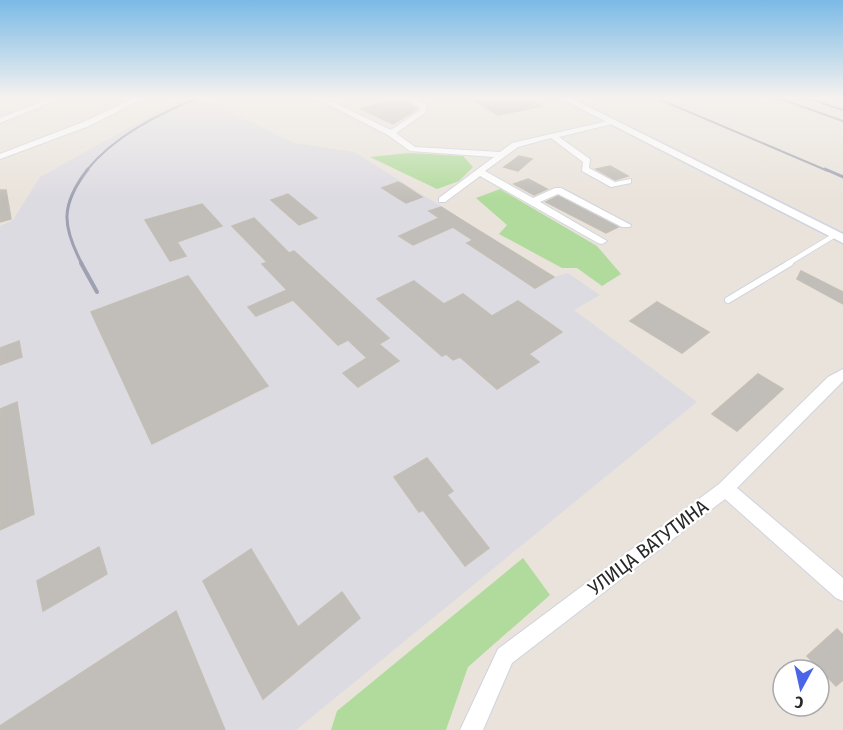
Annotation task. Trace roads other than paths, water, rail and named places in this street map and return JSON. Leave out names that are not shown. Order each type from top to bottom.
[{"type":"street","points":[[0,157],[68,131]]},
{"type":"street","points":[[387,131],[413,149],[503,155]]},
{"type":"street","points":[[442,200],[515,145],[573,131]]},
{"type":"street","points":[[627,131],[839,237]]},
{"type":"street","points":[[553,136],[587,161],[585,169],[614,185],[628,181]]},
{"type":"street","points":[[480,172],[602,241]]},
{"type":"street","points":[[533,202],[558,190],[626,225]]},
{"type":"street","name":"УЛИЦА ВАТУТИНА","points":[[471,730],[505,656],[724,489],[840,381]]},
{"type":"street","points":[[724,489],[843,591]]},
{"type":"lane","points":[[728,300],[839,237]]},
{"type":"railway","points":[[86,171],[110,147],[132,131]]},
{"type":"railway","points":[[734,131],[828,171]]},
{"type":"railway","points":[[82,264],[71,238],[67,216],[72,194],[88,169]]},
{"type":"railway","points":[[825,169],[843,177]]},
{"type":"railway","points":[[81,263],[97,292]]}]
